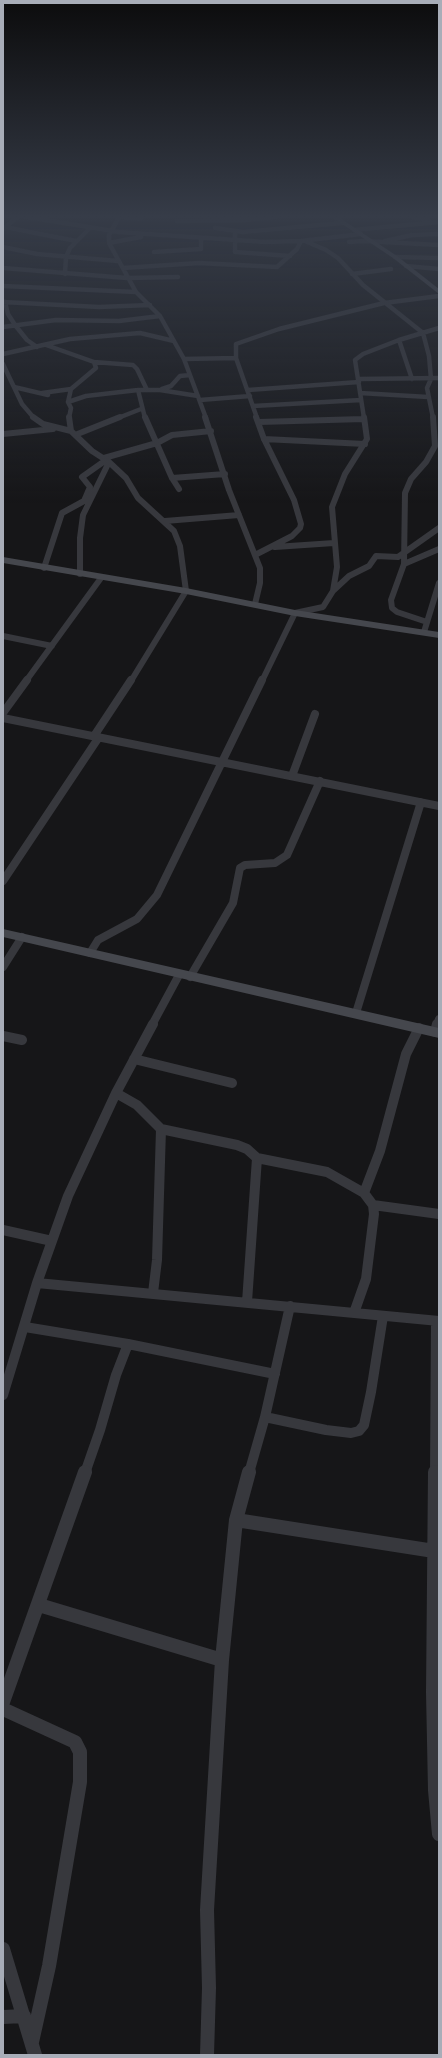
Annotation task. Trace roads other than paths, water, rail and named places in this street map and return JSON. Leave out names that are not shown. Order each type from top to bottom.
[{"type":"street","points":[[7,312],[27,340],[37,347]]},
{"type":"street","points":[[90,320],[96,312]]},
{"type":"street","points":[[156,312],[184,359],[211,431],[239,515],[260,568],[260,583],[255,604]]},
{"type":"street","points":[[255,555],[297,532],[301,524],[294,500],[264,439],[236,358],[236,344],[279,329],[347,312]]},
{"type":"street","points":[[396,312],[423,332],[429,356],[431,378],[427,384],[428,397],[431,404],[435,446],[426,462],[407,486],[404,516],[404,564],[391,600],[392,608],[407,616],[427,622]]},
{"type":"street","points":[[3,327],[56,320],[119,321],[160,316]]},
{"type":"street","points":[[333,591],[337,567],[334,543],[333,502],[345,474],[365,444],[367,435],[363,419],[355,360],[399,340],[439,328]]},
{"type":"street","points":[[3,354],[70,339],[140,333],[174,341]]},
{"type":"street","points":[[399,340],[412,379]]},
{"type":"street","points":[[44,345],[94,362],[124,363],[134,365],[147,390]]},
{"type":"street","points":[[184,359],[236,358]]},
{"type":"street","points":[[42,393],[71,389],[96,368],[94,362]]},
{"type":"street","points":[[3,364],[5,374],[14,387],[22,404],[34,418],[43,424],[73,433],[92,451],[106,460],[126,478],[138,498],[165,521],[174,531],[180,546],[186,591],[140,669],[3,882]]},
{"type":"street","points":[[160,390],[171,386],[180,376],[190,375]]},
{"type":"street","points":[[14,387],[69,400],[86,396],[138,390],[160,390],[199,398],[358,381],[439,378]]},
{"type":"street","points":[[71,389],[69,400],[71,408],[69,420],[73,433]]},
{"type":"street","points":[[138,390],[141,409],[172,478],[179,489]]},
{"type":"street","points":[[360,393],[428,397]]},
{"type":"street","points":[[253,406],[361,400]]},
{"type":"street","points":[[431,404],[439,404]]},
{"type":"street","points":[[73,433],[141,409]]},
{"type":"street","points":[[259,422],[363,419]]},
{"type":"street","points":[[3,434],[60,428]]},
{"type":"street","points":[[44,568],[62,513],[84,501],[90,487],[82,477],[106,460],[157,443],[172,435],[211,431]]},
{"type":"street","points":[[264,439],[365,444]]},
{"type":"street","points":[[80,574],[80,538],[83,515],[106,460]]},
{"type":"street","points":[[172,478],[225,474]]},
{"type":"street","points":[[165,521],[239,515]]},
{"type":"street","points":[[295,613],[323,607],[333,591],[349,576],[368,566],[376,556],[394,558],[404,554],[439,528]]},
{"type":"street","points":[[270,547],[334,543]]},
{"type":"street","points":[[404,564],[439,549]]},
{"type":"street","points":[[3,560],[101,578],[186,591],[295,613],[439,635]]},
{"type":"street","points":[[3,713],[101,578]]},
{"type":"street","points":[[424,632],[439,583]]},
{"type":"street","points":[[90,953],[98,940],[137,919],[157,895],[295,613]]},
{"type":"street","points":[[3,636],[52,646]]},
{"type":"street","points":[[292,776],[315,714]]},
{"type":"street","points":[[3,718],[439,806]]},
{"type":"street","points":[[3,1395],[25,1327],[37,1283],[68,1196],[116,1093],[134,1059],[184,976],[233,903],[240,868],[245,865],[275,863],[287,855],[320,781]]},
{"type":"street","points":[[356,1013],[421,802]]},
{"type":"street","points":[[3,933],[184,976],[437,1032],[439,1019]]},
{"type":"street","points":[[3,967],[22,938]]},
{"type":"street","points":[[364,1193],[380,1152],[406,1054],[418,1028]]},
{"type":"street","points":[[3,1036],[22,1040]]},
{"type":"street","points":[[134,1059],[232,1083]]},
{"type":"street","points":[[116,1093],[137,1106],[161,1129],[237,1145],[247,1149],[256,1158],[327,1172],[364,1193],[373,1205],[372,1235],[366,1279],[354,1313]]},
{"type":"street","points":[[153,1293],[157,1260],[161,1129]]},
{"type":"street","points":[[246,1302],[256,1158]]},
{"type":"street","points":[[373,1205],[439,1214]]},
{"type":"street","points":[[3,1230],[52,1241]]},
{"type":"street","points":[[37,1283],[290,1306],[437,1322],[434,1551],[436,1693],[435,1790],[439,1834]]},
{"type":"street","points":[[207,2055],[209,1988],[207,1910],[211,1867],[222,1660],[229,1574],[236,1520],[265,1417],[290,1306]]},
{"type":"street","points":[[265,1417],[326,1430],[351,1433],[359,1431],[364,1425],[371,1392],[383,1316]]},
{"type":"street","points":[[25,1327],[128,1344],[274,1374]]},
{"type":"street","points":[[3,1702],[100,1430],[116,1375],[128,1344]]},
{"type":"street","points":[[236,1520],[434,1551]]},
{"type":"street","points":[[38,1605],[222,1660]]},
{"type":"street","points":[[3,1709],[75,1742],[80,1752],[80,1782],[34,2049]]},
{"type":"street","points":[[3,1949],[34,2049]]},
{"type":"street","points":[[3,2017],[24,2016]]}]
